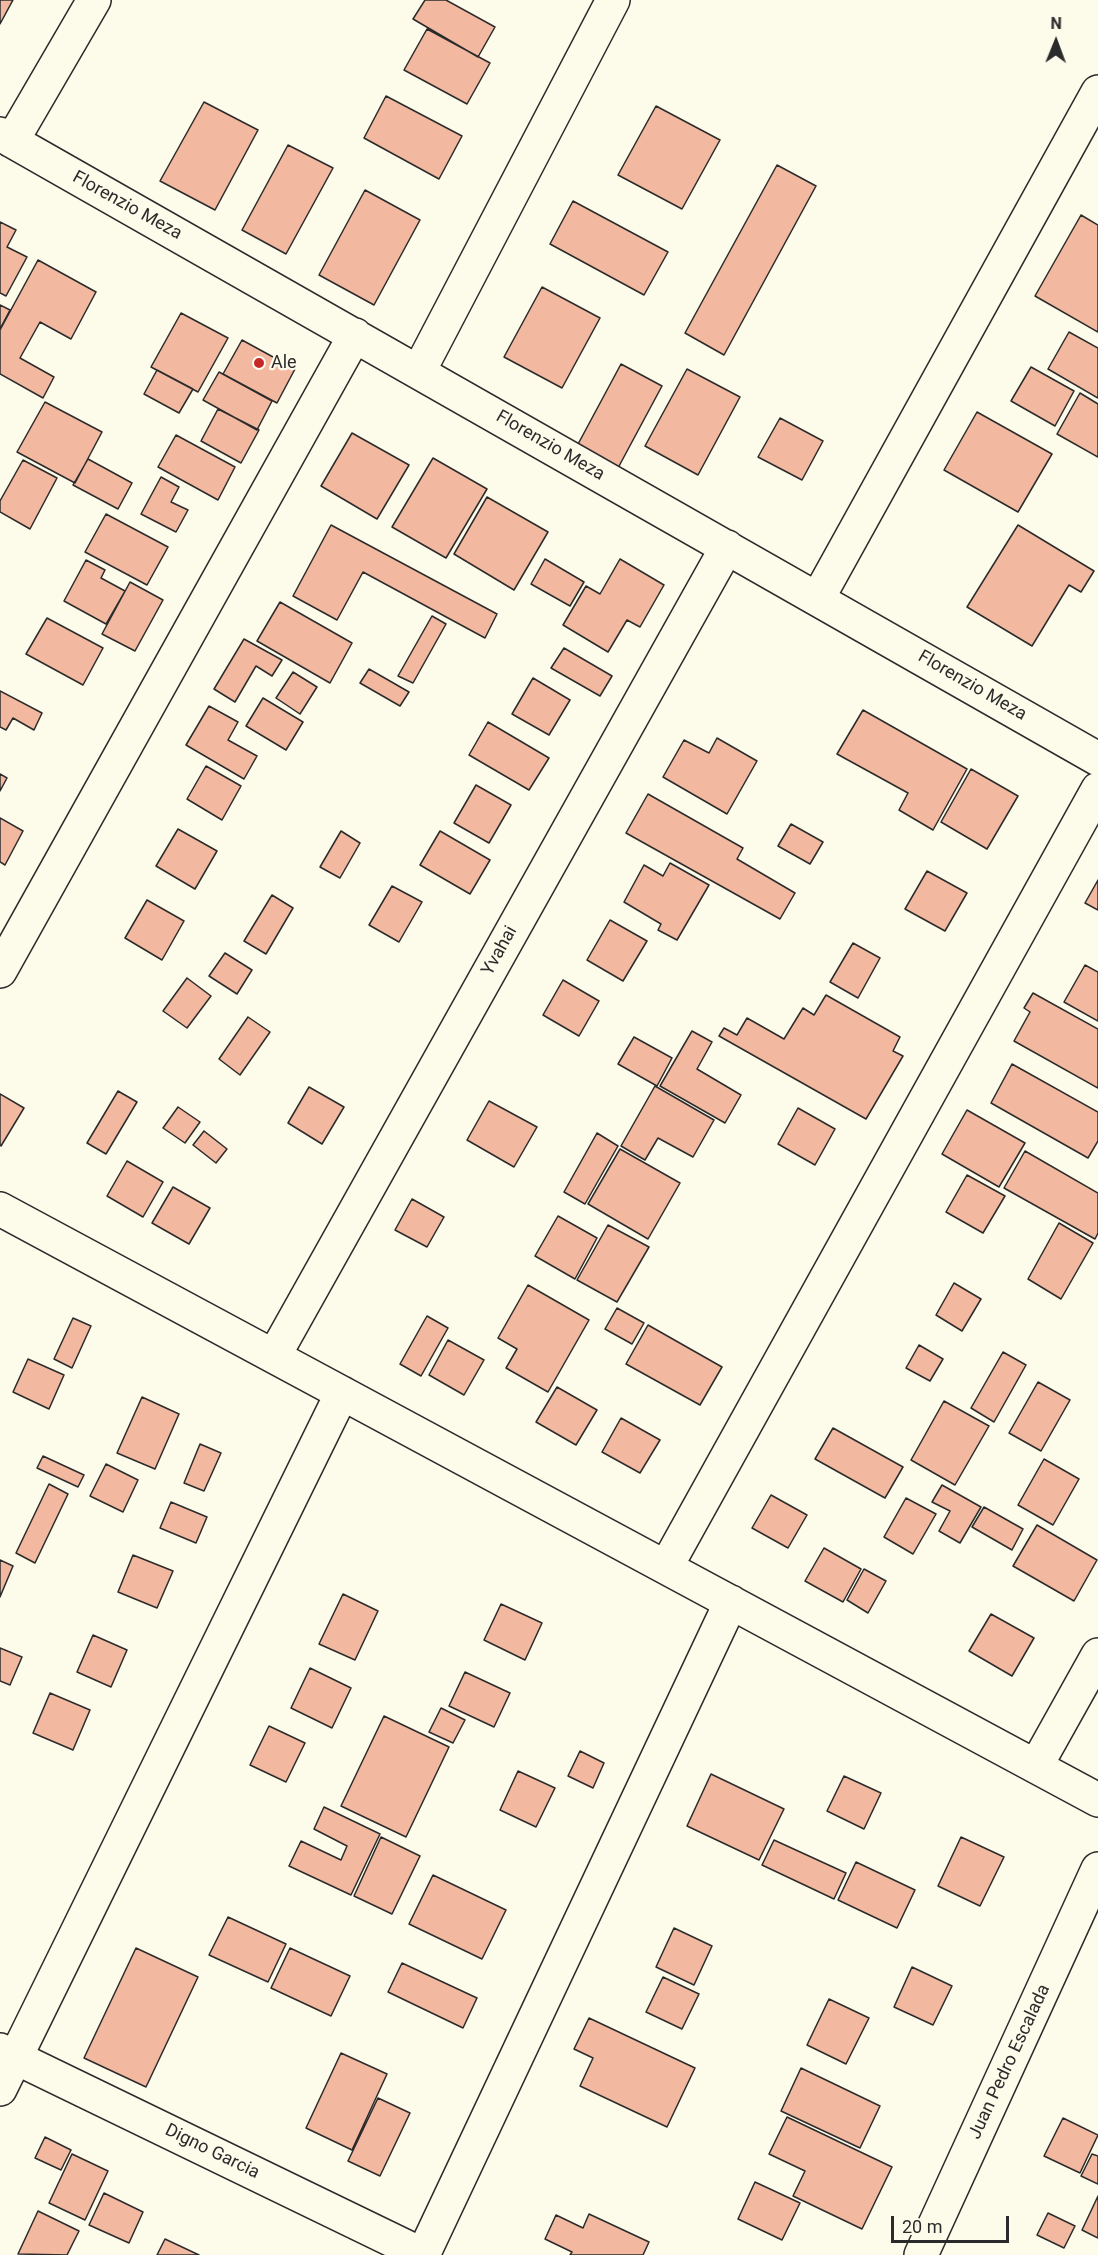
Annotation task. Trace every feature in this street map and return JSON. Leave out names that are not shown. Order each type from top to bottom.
[{"type":"street","points":[[6,138],[94,0]]},
{"type":"street","points":[[419,371],[613,0]]},
{"type":"street","points":[[818,598],[1098,92]]},
{"type":"street","name":"Florenzio Meza","points":[[6,138],[1098,759]]},
{"type":"street","points":[[0,970],[355,335]]},
{"type":"street","name":"Yvahai","points":[[274,1356],[727,547]]},
{"type":"street","points":[[666,1567],[1098,789]]},
{"type":"street","points":[[0,1209],[1098,1800]]},
{"type":"street","points":[[0,2089],[7,2053],[342,1393]]},
{"type":"street","points":[[423,2255],[731,1602]]},
{"type":"street","points":[[1036,1766],[1098,1655]]},
{"type":"street","name":"Juan Pedro Escalada","points":[[921,2255],[1098,1869]]},
{"type":"street","name":"Digno Garcia","points":[[7,2053],[423,2255]]},
{"type":"building","points":[[0,0],[13,0],[0,24]]},
{"type":"building","points":[[425,0],[446,0],[495,27],[478,57],[413,19]]},
{"type":"building","points":[[427,29],[490,63],[467,104],[404,70]]},
{"type":"building","points":[[386,96],[462,136],[439,179],[364,138]]},
{"type":"building","points":[[204,102],[258,130],[215,210],[160,181]]},
{"type":"building","points":[[656,106],[720,140],[682,209],[618,175]]},
{"type":"building","points":[[288,145],[333,168],[286,254],[242,230]]},
{"type":"building","points":[[777,165],[816,186],[724,355],[685,333]]},
{"type":"building","points":[[365,190],[420,220],[374,305],[319,275]]},
{"type":"building","points":[[573,201],[668,252],[644,295],[550,244]]},
{"type":"building","points":[[1081,215],[1098,225],[1098,332],[1035,296]]},
{"type":"building","points":[[0,222],[16,230],[7,247],[27,257],[6,296],[0,293]]},
{"type":"building","points":[[38,260],[96,292],[71,339],[40,322],[20,358],[54,377],[43,398],[0,374],[0,330]]},
{"type":"building","points":[[542,287],[600,318],[562,388],[504,357]]},
{"type":"building","points":[[0,305],[10,310],[0,329]]},
{"type":"building","points":[[181,313],[228,338],[198,392],[151,367]]},
{"type":"building","points":[[1069,332],[1098,348],[1098,398],[1048,369]]},
{"type":"building","points":[[242,340],[295,369],[277,403],[223,374]]},
{"type":"building","points":[[621,364],[662,386],[618,468],[577,446]]},
{"type":"building","points":[[1031,367],[1074,391],[1055,426],[1011,401]]},
{"type":"building","points":[[687,369],[740,397],[698,475],[645,446]]},
{"type":"building","points":[[157,370],[193,389],[179,413],[144,394]]},
{"type":"building","points":[[219,372],[272,401],[257,430],[203,400]]},
{"type":"building","points":[[1080,393],[1098,404],[1098,457],[1057,434]]},
{"type":"building","points":[[45,402],[102,432],[75,483],[17,452]]},
{"type":"building","points":[[218,409],[259,430],[241,463],[201,441]]},
{"type":"building","points":[[977,412],[1052,454],[1018,512],[944,470]]},
{"type":"building","points":[[780,418],[823,441],[802,480],[758,457]]},
{"type":"building","points":[[352,433],[409,465],[377,519],[321,486]]},
{"type":"building","points":[[176,435],[235,467],[218,500],[158,467]]},
{"type":"building","points":[[433,458],[487,489],[446,558],[392,527]]},
{"type":"building","points":[[88,459],[132,483],[118,509],[73,485]]},
{"type":"building","points":[[23,460],[57,478],[30,529],[0,512],[0,501]]},
{"type":"building","points":[[161,477],[179,487],[171,502],[188,510],[176,532],[141,514]]},
{"type":"building","points":[[487,497],[548,532],[514,590],[454,554]]},
{"type":"building","points":[[106,514],[168,547],[147,585],[85,552]]},
{"type":"building","points":[[331,525],[497,614],[485,638],[363,572],[337,620],[293,596]]},
{"type":"building","points":[[1018,525],[1094,571],[1081,592],[1069,585],[1032,646],[967,607]]},
{"type":"building","points":[[545,559],[584,582],[570,606],[531,584]]},
{"type":"building","points":[[620,559],[664,585],[640,627],[627,620],[608,652],[563,625],[586,586],[600,594]]},
{"type":"building","points":[[86,560],[105,570],[101,578],[125,591],[106,624],[64,601]]},
{"type":"building","points":[[130,582],[163,600],[135,651],[102,634]]},
{"type":"building","points":[[280,602],[352,643],[330,683],[257,641]]},
{"type":"building","points":[[432,616],[446,624],[413,683],[398,676]]},
{"type":"building","points":[[47,618],[103,648],[83,685],[26,654]]},
{"type":"building","points":[[244,639],[282,660],[272,676],[256,666],[235,702],[214,689]]},
{"type":"building","points":[[564,648],[612,676],[600,696],[551,668]]},
{"type":"building","points":[[369,669],[409,692],[400,706],[360,683]]},
{"type":"building","points":[[293,672],[317,687],[300,714],[276,698]]},
{"type":"building","points":[[533,678],[570,700],[549,735],[512,714]]},
{"type":"building","points":[[0,691],[42,713],[34,730],[13,718],[6,730],[0,727]]},
{"type":"building","points":[[263,698],[303,722],[286,750],[246,726]]},
{"type":"building","points":[[209,706],[238,722],[228,740],[257,756],[244,779],[186,745]]},
{"type":"building","points":[[863,710],[967,769],[933,830],[899,810],[908,793],[837,754]]},
{"type":"building","points":[[488,722],[549,758],[529,790],[469,755]]},
{"type":"building","points":[[717,738],[757,761],[727,814],[663,777],[684,740],[709,753]]},
{"type":"building","points":[[206,766],[241,786],[222,820],[187,799]]},
{"type":"building","points":[[971,769],[1018,796],[987,849],[941,822]]},
{"type":"building","points":[[0,774],[7,778],[0,791]]},
{"type":"building","points":[[476,785],[511,805],[489,843],[454,823]]},
{"type":"building","points":[[648,794],[743,848],[737,859],[795,893],[780,919],[626,833]]},
{"type":"building","points":[[0,818],[23,831],[5,865],[0,862]]},
{"type":"building","points":[[791,824],[823,842],[810,864],[778,846]]},
{"type":"building","points":[[178,829],[217,851],[195,889],[156,866]]},
{"type":"building","points":[[341,831],[360,843],[340,878],[320,867]]},
{"type":"building","points":[[440,831],[490,860],[470,894],[420,865]]},
{"type":"building","points":[[670,863],[709,885],[677,940],[658,930],[661,924],[624,902],[644,865],[663,876]]},
{"type":"building","points":[[927,871],[967,893],[945,931],[905,909]]},
{"type":"building","points":[[1098,880],[1098,910],[1085,903]]},
{"type":"building","points":[[392,886],[422,902],[399,942],[369,925]]},
{"type":"building","points":[[272,895],[293,908],[266,954],[244,941]]},
{"type":"building","points":[[147,900],[184,921],[162,960],[125,938]]},
{"type":"building","points":[[610,920],[647,941],[623,981],[587,960]]},
{"type":"building","points":[[853,943],[880,958],[858,998],[830,982]]},
{"type":"building","points":[[225,953],[252,970],[237,994],[209,976]]},
{"type":"building","points":[[1085,965],[1098,972],[1098,1021],[1064,1002]]},
{"type":"building","points":[[187,978],[211,996],[187,1028],[163,1011]]},
{"type":"building","points":[[563,980],[599,1001],[579,1036],[543,1015]]},
{"type":"building","points":[[1033,993],[1098,1029],[1098,1088],[1014,1041],[1030,1012],[1024,1008]]},
{"type":"building","points":[[826,995],[900,1037],[893,1051],[903,1056],[866,1119],[719,1036],[724,1028],[737,1035],[747,1018],[784,1039],[803,1008],[814,1015]]},
{"type":"building","points":[[248,1017],[270,1032],[240,1075],[219,1059]]},
{"type":"building","points":[[692,1031],[712,1042],[697,1069],[741,1095],[725,1123],[660,1086]]},
{"type":"building","points":[[634,1037],[672,1058],[657,1086],[618,1064]]},
{"type":"building","points":[[1012,1064],[1098,1112],[1098,1141],[1088,1158],[991,1103]]},
{"type":"building","points":[[655,1086],[714,1120],[693,1157],[658,1138],[645,1160],[621,1146]]},
{"type":"building","points":[[309,1087],[344,1107],[322,1144],[288,1123]]},
{"type":"building","points":[[118,1091],[137,1102],[106,1154],[87,1143]]},
{"type":"building","points":[[0,1094],[24,1108],[1,1146],[0,1145]]},
{"type":"building","points":[[489,1101],[537,1127],[514,1167],[467,1140]]},
{"type":"building","points":[[178,1107],[200,1122],[185,1143],[163,1128]]},
{"type":"building","points":[[798,1108],[835,1129],[815,1165],[778,1144]]},
{"type":"building","points":[[967,1110],[1025,1143],[999,1187],[942,1154]]},
{"type":"building","points":[[204,1131],[227,1149],[216,1163],[193,1145]]},
{"type":"building","points":[[597,1133],[618,1146],[585,1204],[564,1192]]},
{"type":"building","points":[[620,1149],[680,1183],[648,1239],[588,1204]]},
{"type":"building","points":[[1025,1151],[1098,1193],[1098,1233],[1095,1239],[1004,1188]]},
{"type":"building","points":[[127,1161],[163,1182],[143,1217],[107,1196]]},
{"type":"building","points":[[967,1175],[1005,1196],[983,1233],[946,1212]]},
{"type":"building","points":[[173,1187],[210,1208],[189,1244],[152,1223]]},
{"type":"building","points":[[412,1199],[444,1217],[427,1247],[395,1230]]},
{"type":"building","points":[[558,1216],[597,1238],[575,1279],[535,1256]]},
{"type":"building","points":[[1059,1223],[1093,1243],[1061,1299],[1028,1279]]},
{"type":"building","points":[[608,1225],[649,1247],[617,1302],[577,1280]]},
{"type":"building","points":[[954,1283],[981,1299],[962,1331],[936,1315]]},
{"type":"building","points":[[528,1285],[589,1320],[548,1392],[506,1368],[517,1349],[498,1338]]},
{"type":"building","points":[[617,1308],[644,1323],[632,1344],[605,1329]]},
{"type":"building","points":[[427,1316],[448,1328],[421,1376],[400,1364]]},
{"type":"building","points":[[73,1318],[91,1326],[72,1368],[54,1359]]},
{"type":"building","points":[[648,1325],[722,1367],[700,1405],[626,1364]]},
{"type":"building","points":[[448,1340],[484,1360],[464,1395],[429,1375]]},
{"type":"building","points":[[919,1345],[943,1359],[930,1381],[906,1368]]},
{"type":"building","points":[[1003,1352],[1026,1365],[994,1422],[971,1408]]},
{"type":"building","points":[[28,1359],[64,1375],[49,1409],[13,1392]]},
{"type":"building","points":[[1038,1382],[1070,1400],[1041,1451],[1009,1433]]},
{"type":"building","points":[[557,1387],[597,1410],[576,1445],[536,1422]]},
{"type":"building","points":[[142,1397],[179,1414],[155,1469],[117,1453]]},
{"type":"building","points":[[944,1401],[989,1426],[955,1485],[911,1460]]},
{"type":"building","points":[[621,1418],[660,1440],[640,1473],[602,1452]]},
{"type":"building","points":[[833,1428],[903,1467],[885,1498],[815,1459]]},
{"type":"building","points":[[200,1444],[221,1453],[204,1491],[184,1483]]},
{"type":"building","points":[[43,1456],[84,1475],[78,1487],[37,1468]]},
{"type":"building","points":[[1044,1459],[1079,1479],[1053,1525],[1018,1505]]},
{"type":"building","points":[[106,1464],[138,1480],[123,1512],[90,1496]]},
{"type":"building","points":[[49,1484],[68,1494],[35,1563],[16,1553]]},
{"type":"building","points":[[942,1485],[981,1507],[960,1543],[939,1531],[950,1511],[932,1502]]},
{"type":"building","points":[[771,1495],[807,1515],[788,1548],[752,1528]]},
{"type":"building","points":[[906,1498],[936,1514],[913,1554],[884,1537]]},
{"type":"building","points":[[171,1502],[207,1517],[196,1543],[160,1528]]},
{"type":"building","points":[[984,1507],[1023,1529],[1012,1550],[972,1527]]},
{"type":"building","points":[[1037,1525],[1097,1560],[1074,1601],[1013,1566]]},
{"type":"building","points":[[824,1548],[861,1569],[843,1602],[805,1581]]},
{"type":"building","points":[[133,1555],[173,1571],[157,1608],[118,1592]]},
{"type":"building","points":[[0,1560],[13,1566],[0,1597]]},
{"type":"building","points":[[864,1569],[886,1581],[868,1613],[847,1600]]},
{"type":"building","points":[[343,1594],[378,1611],[355,1660],[319,1644]]},
{"type":"building","points":[[501,1604],[542,1623],[525,1660],[484,1640]]},
{"type":"building","points":[[991,1614],[1034,1638],[1012,1676],[969,1651]]},
{"type":"building","points":[[93,1635],[127,1650],[111,1687],[77,1672]]},
{"type":"building","points":[[0,1648],[22,1657],[10,1685],[0,1681]]},
{"type":"building","points":[[310,1668],[351,1688],[332,1728],[291,1708]]},
{"type":"building","points":[[465,1672],[510,1693],[494,1727],[449,1706]]},
{"type":"building","points":[[50,1693],[90,1710],[73,1750],[33,1733]]},
{"type":"building","points":[[441,1708],[465,1720],[453,1743],[429,1732]]},
{"type":"building","points":[[384,1716],[449,1747],[406,1837],[341,1806]]},
{"type":"building","points":[[269,1726],[305,1743],[286,1782],[250,1765]]},
{"type":"building","points":[[580,1751],[604,1763],[593,1788],[568,1776]]},
{"type":"building","points":[[518,1771],[555,1788],[536,1827],[500,1810]]},
{"type":"building","points":[[711,1774],[784,1809],[759,1860],[687,1826]]},
{"type":"building","points":[[844,1776],[881,1793],[864,1829],[827,1811]]},
{"type":"building","points":[[324,1807],[380,1834],[351,1895],[289,1866],[301,1841],[341,1860],[347,1846],[314,1829]]},
{"type":"building","points":[[381,1837],[420,1856],[392,1914],[354,1896]]},
{"type":"building","points":[[961,1837],[1004,1857],[980,1906],[938,1886]]},
{"type":"building","points":[[774,1840],[846,1873],[834,1899],[762,1865]]},
{"type":"building","points":[[856,1862],[915,1890],[897,1928],[838,1900]]},
{"type":"building","points":[[433,1875],[506,1910],[482,1959],[409,1924]]},
{"type":"building","points":[[228,1917],[286,1944],[268,1982],[209,1955]]},
{"type":"building","points":[[674,1928],[712,1946],[694,1985],[656,1967]]},
{"type":"building","points":[[136,1948],[198,1977],[146,2087],[84,2058]]},
{"type":"building","points":[[290,1948],[350,1976],[331,2016],[271,1988]]},
{"type":"building","points":[[402,1963],[477,1998],[463,2028],[388,1992]]},
{"type":"building","points":[[912,1967],[952,1986],[933,2025],[894,2007]]},
{"type":"building","points":[[663,1977],[699,1994],[682,2029],[646,2012]]},
{"type":"building","points":[[829,1999],[869,2018],[846,2064],[807,2045]]},
{"type":"building","points":[[589,2018],[695,2068],[667,2127],[580,2086],[593,2058],[574,2049]]},
{"type":"building","points":[[341,2053],[387,2074],[352,2150],[306,2128]]},
{"type":"building","points":[[801,2068],[880,2106],[860,2148],[781,2111]]},
{"type":"building","points":[[378,2098],[410,2113],[380,2176],[348,2161]]},
{"type":"building","points":[[787,2117],[892,2167],[862,2229],[793,2196],[805,2171],[769,2154]]},
{"type":"building","points":[[1063,2118],[1098,2135],[1080,2173],[1044,2156]]},
{"type":"building","points":[[45,2137],[71,2150],[61,2170],[35,2158]]},
{"type":"building","points":[[72,2154],[108,2171],[85,2220],[49,2203]]},
{"type":"building","points":[[1092,2154],[1098,2156],[1098,2184],[1081,2176]]},
{"type":"building","points":[[755,2182],[800,2203],[782,2240],[738,2219]]},
{"type":"building","points":[[104,2193],[143,2212],[129,2243],[89,2225]]},
{"type":"building","points":[[1098,2196],[1098,2238],[1082,2230]]},
{"type":"building","points":[[38,2211],[79,2231],[67,2255],[18,2254]]},
{"type":"building","points":[[1048,2213],[1075,2226],[1064,2248],[1037,2235]]},
{"type":"building","points":[[589,2214],[649,2242],[643,2255],[570,2255],[572,2252],[545,2239],[556,2215],[583,2228]]},
{"type":"building","points":[[165,2239],[199,2255],[157,2255]]},
{"type":"place","name":"Ale","points":[[259,363]]}]
